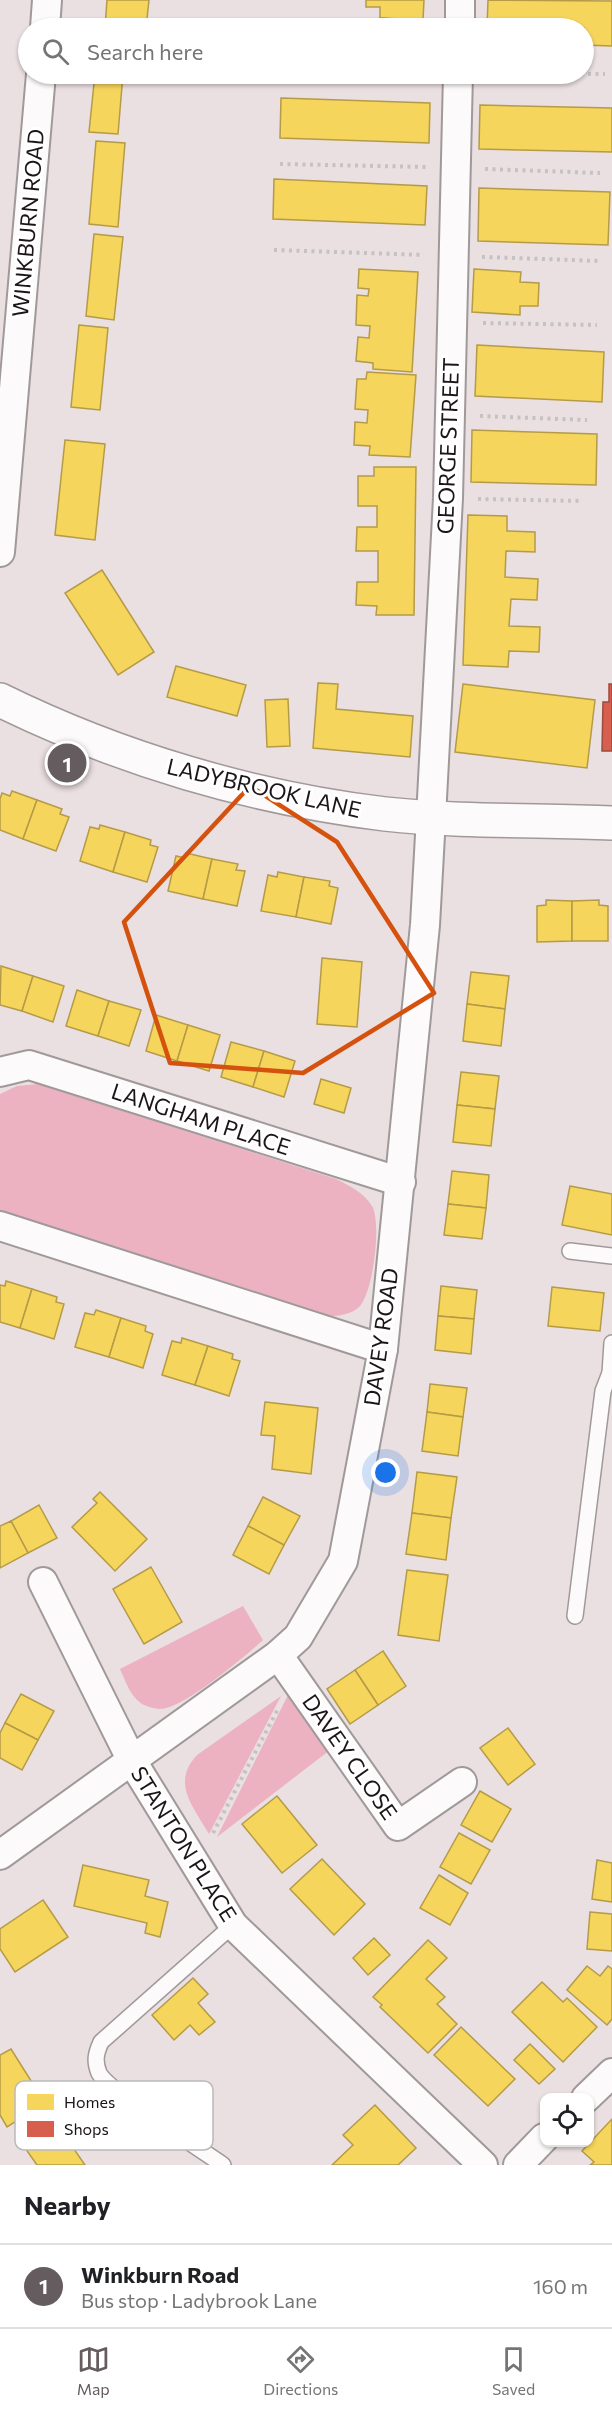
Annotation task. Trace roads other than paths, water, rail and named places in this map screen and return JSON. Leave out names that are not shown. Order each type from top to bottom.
[{"type":"street","points":[[46,18],[47,0]]},
{"type":"street","points":[[460,0],[460,18]]},
{"type":"street","name":"WINKBURN ROAD","points":[[0,552],[40,84]]},
{"type":"street","name":"GEORGE STREET","points":[[431,817],[448,498],[458,84]]},
{"type":"street","name":"LADYBROOK LANE","points":[[0,700],[148,761],[220,782],[324,805],[431,817],[612,823]]},
{"type":"street","name":"DAVEY ROAD","points":[[0,1856],[132,1761],[286,1666],[298,1637],[343,1561],[383,1349],[425,925],[431,817]]},
{"type":"street","name":"LANGHAM PLACE","points":[[0,1072],[28,1065],[401,1182]]},
{"type":"street","points":[[0,1226],[383,1349]]},
{"type":"street","name":"STANTON PLACE","points":[[43,1582],[132,1761],[233,1925],[483,2165]]},
{"type":"street","name":"DAVEY CLOSE","points":[[286,1666],[398,1826],[462,1782]]},
{"type":"street","points":[[590,2093],[612,2073]]},
{"type":"street","points":[[518,2165],[540,2142]]},
{"type":"lane","points":[[570,1251],[612,1256]]},
{"type":"lane","points":[[575,1616],[603,1391],[611,1373],[612,1344]]},
{"type":"lane","points":[[106,2081],[100,2075],[95,2058],[101,2042],[233,1925]]},
{"type":"lane","points":[[201,2150],[223,2165]]},
{"type":"place","name":"Winkburn Road","points":[[67,763]]}]
